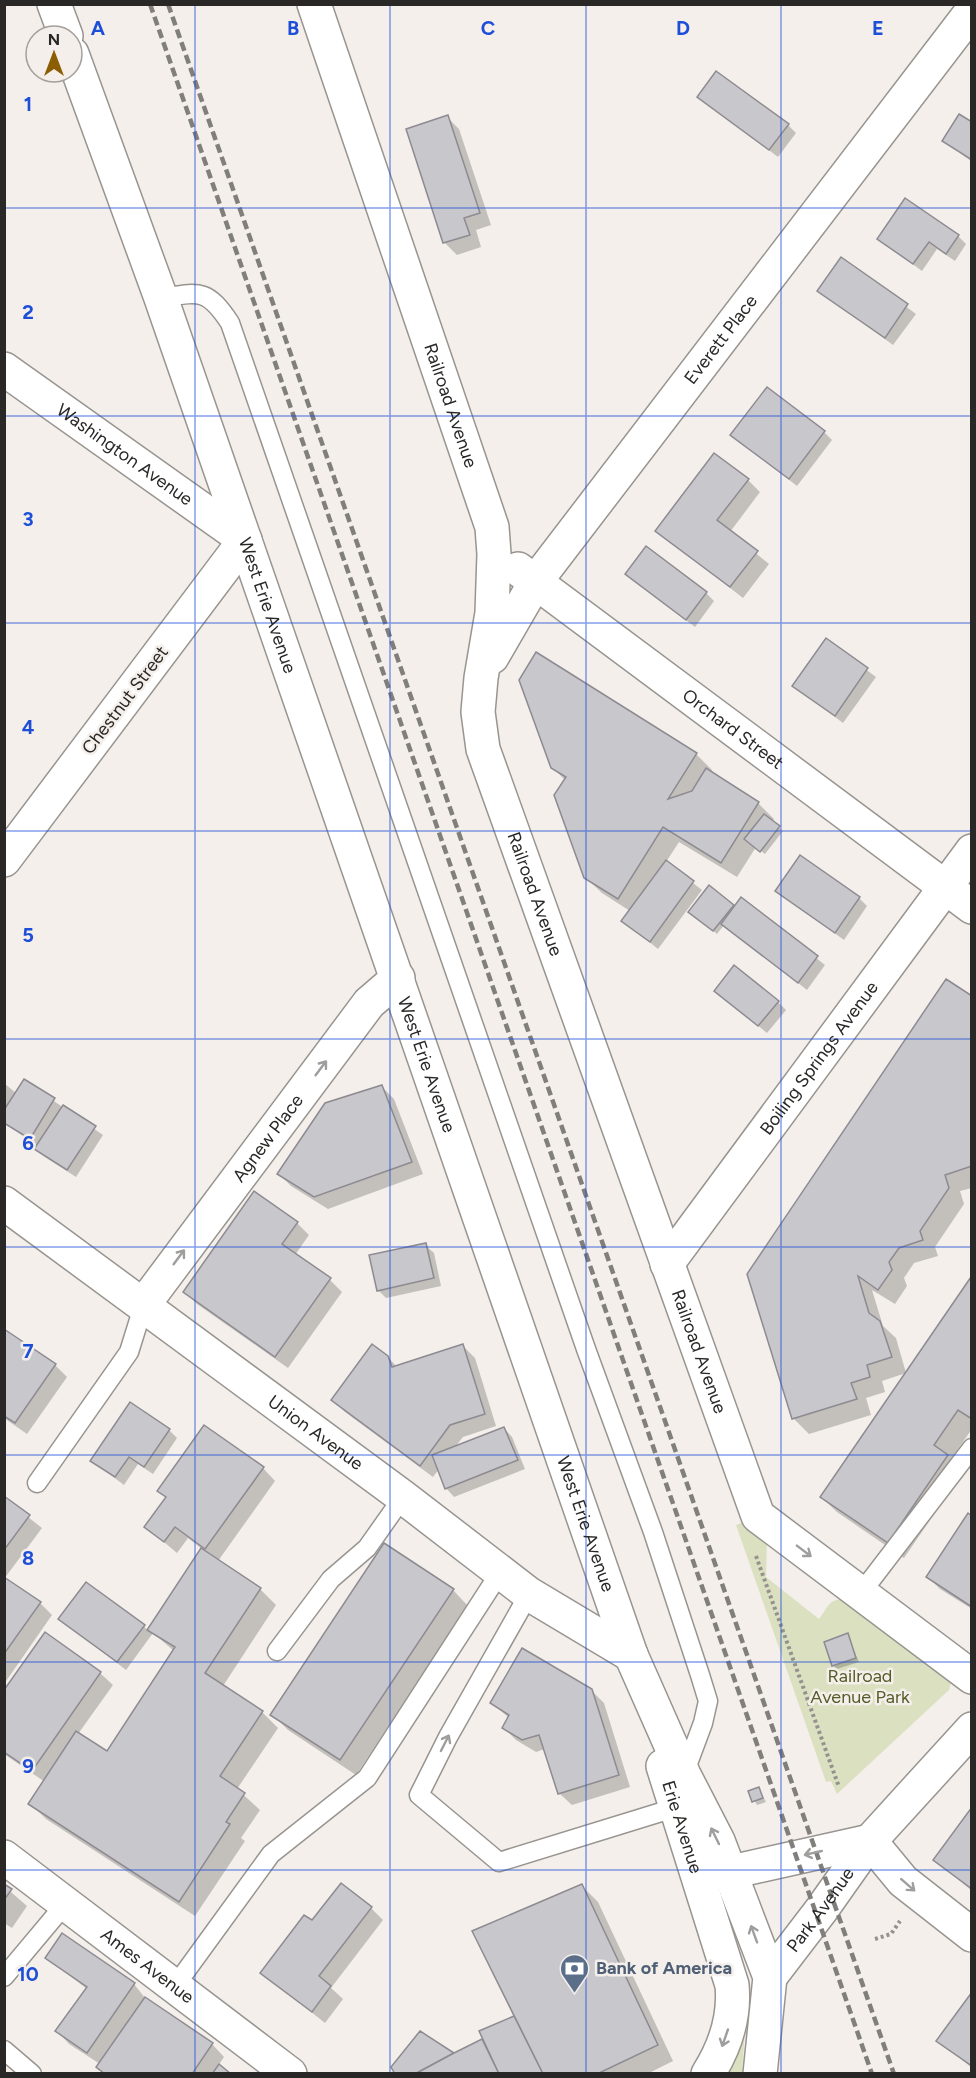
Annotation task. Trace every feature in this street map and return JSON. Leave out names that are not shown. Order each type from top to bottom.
[{"type":"street","points":[[54,4],[62,24]]},
{"type":"street","name":"Railroad Avenue","points":[[314,4],[492,527],[494,554],[492,613],[478,712],[483,748],[758,1516]]},
{"type":"street","name":"Everett Place","points":[[481,678],[536,581],[972,11]]},
{"type":"street","name":"West Erie Avenue","points":[[83,84],[246,540],[631,1655]]},
{"type":"street","name":"Washington Avenue","points":[[4,369],[246,540]]},
{"type":"street","name":"Chestnut Street","points":[[4,860],[246,540]]},
{"type":"street","name":"Orchard Street","points":[[494,554],[536,581],[972,907]]},
{"type":"street","name":"Boiling Springs Avenue","points":[[667,1264],[972,851]]},
{"type":"street","name":"Agnew Place","points":[[144,1304],[369,1003],[398,978]]},
{"type":"street","name":"Union Avenue","points":[[4,1203],[144,1304],[529,1594],[631,1655]]},
{"type":"street","points":[[758,1516],[972,1677]]},
{"type":"street","name":"Erie Avenue","points":[[631,1655],[685,1794],[732,1985],[733,2000],[726,2035],[708,2073]]},
{"type":"street","name":"Park Avenue","points":[[770,1977],[822,1909],[870,1840],[972,1729]]},
{"type":"street","points":[[685,1794],[731,1872],[770,1977],[760,2073]]},
{"type":"street","points":[[870,1840],[903,1881],[972,1935]]},
{"type":"street","name":"Park Avenue","points":[[731,1872],[870,1840]]},
{"type":"street","name":"Ames Avenue","points":[[4,1857],[290,2073]]},
{"type":"lane","points":[[161,298],[197,293],[217,303],[230,323],[586,1349],[653,1532],[708,1701],[685,1794],[499,1862],[419,1795],[448,1737],[529,1594]]},
{"type":"lane","points":[[36,1483],[129,1352],[144,1304]]},
{"type":"lane","points":[[861,1593],[972,1448]]},
{"type":"lane","points":[[277,1651],[331,1579],[367,1548],[403,1497]]},
{"type":"lane","points":[[175,1986],[271,1854],[367,1778],[501,1571]]},
{"type":"lane","points":[[4,1977],[66,1903]]},
{"type":"lane","points":[[765,2041],[767,2073]]},
{"type":"lane","points":[[4,2050],[32,2073]]},
{"type":"path","points":[[758,1516],[746,1530],[839,1787]]},
{"type":"path","points":[[875,1939],[891,1934],[907,1912]]},
{"type":"green space","name":"Railroad Avenue Park","points":[[747,1521],[767,1539],[766,1577],[819,1619],[833,1601],[848,1600],[948,1674],[951,1682],[949,1690],[837,1794],[831,1781],[826,1782],[736,1525]]},
{"type":"green space","points":[[745,2029],[742,2073],[724,2074]]},
{"type":"building","points":[[716,71],[789,124],[769,150],[697,97]]},
{"type":"building","points":[[959,114],[972,122],[972,160],[942,141]]},
{"type":"building","points":[[448,115],[480,213],[464,218],[470,235],[443,243],[406,129]]},
{"type":"building","points":[[905,198],[959,235],[946,254],[929,242],[913,264],[877,239]]},
{"type":"building","points":[[841,257],[908,304],[885,338],[817,291]]},
{"type":"building","points":[[767,387],[825,431],[789,479],[730,435]]},
{"type":"building","points":[[714,453],[749,479],[717,520],[758,551],[730,587],[655,531]]},
{"type":"building","points":[[646,546],[707,592],[686,620],[625,574]]},
{"type":"building","points":[[826,638],[868,668],[835,716],[792,686]]},
{"type":"building","points":[[536,652],[697,753],[668,799],[692,791],[706,768],[759,802],[721,863],[663,827],[618,899],[584,878],[554,795],[566,777],[551,768],[519,680]]},
{"type":"building","points":[[764,814],[780,826],[760,852],[744,839]]},
{"type":"building","points":[[800,855],[860,897],[835,933],[775,891]]},
{"type":"building","points":[[666,860],[694,881],[650,942],[621,921]]},
{"type":"building","points":[[709,885],[734,905],[713,931],[688,912]]},
{"type":"building","points":[[741,897],[818,956],[798,983],[721,924]]},
{"type":"building","points":[[734,965],[779,1001],[758,1026],[714,991]]},
{"type":"building","points":[[946,979],[972,996],[972,1166],[945,1175],[949,1188],[920,1231],[923,1240],[899,1248],[889,1262],[892,1270],[878,1290],[858,1276],[869,1313],[880,1321],[892,1357],[867,1365],[870,1377],[851,1383],[857,1399],[792,1419],[747,1274]]},
{"type":"building","points":[[24,1079],[55,1098],[30,1139],[4,1123],[4,1110]]},
{"type":"building","points":[[382,1085],[412,1162],[314,1197],[277,1174],[325,1103]]},
{"type":"building","points":[[63,1105],[96,1126],[67,1170],[34,1149]]},
{"type":"building","points":[[254,1191],[298,1222],[282,1244],[331,1278],[275,1357],[183,1292]]},
{"type":"building","points":[[426,1243],[434,1278],[377,1291],[369,1255]]},
{"type":"building","points":[[971,1277],[972,1419],[958,1410],[934,1445],[948,1455],[888,1543],[820,1497]]},
{"type":"building","points":[[4,1329],[56,1364],[15,1423],[4,1416]]},
{"type":"building","points":[[372,1344],[388,1356],[392,1367],[463,1344],[485,1414],[450,1425],[420,1466],[331,1400]]},
{"type":"building","points":[[130,1402],[170,1429],[144,1467],[129,1457],[115,1477],[90,1461]]},
{"type":"building","points":[[204,1425],[264,1467],[205,1549],[175,1527],[164,1542],[144,1527],[166,1497],[157,1491]]},
{"type":"building","points":[[504,1427],[518,1460],[445,1489],[432,1455]]},
{"type":"building","points":[[4,1496],[30,1515],[4,1550]]},
{"type":"building","points":[[968,1513],[972,1516],[972,1607],[926,1577]]},
{"type":"building","points":[[384,1543],[454,1589],[340,1760],[270,1715]]},
{"type":"building","points":[[201,1548],[261,1588],[205,1673],[263,1711],[220,1776],[245,1793],[226,1822],[230,1824],[179,1902],[28,1804],[76,1731],[107,1751],[175,1647],[147,1630]]},
{"type":"building","points":[[4,1577],[41,1602],[4,1654]]},
{"type":"building","points":[[86,1582],[145,1625],[117,1662],[58,1619]]},
{"type":"building","points":[[45,1632],[101,1672],[32,1771],[4,1752],[4,1690]]},
{"type":"building","points":[[848,1633],[856,1658],[832,1666],[824,1642]]},
{"type":"building","points":[[522,1648],[592,1689],[619,1775],[558,1794],[539,1735],[522,1740],[502,1728],[509,1715],[490,1703]]},
{"type":"building","points":[[759,1787],[763,1798],[752,1802],[748,1791]]},
{"type":"building","points":[[972,1807],[972,1889],[933,1860]]},
{"type":"building","points":[[341,1883],[372,1907],[319,1976],[331,1986],[312,2012],[260,1973],[304,1915],[312,1920]]},
{"type":"building","points":[[4,1884],[12,1889],[4,1900]]},
{"type":"building","points":[[582,1884],[658,2045],[597,2074],[543,2074],[472,1931]]},
{"type":"building","points":[[62,1933],[135,1983],[87,2053],[55,2031],[87,1987],[45,1958]]},
{"type":"building","points":[[972,1992],[972,2066],[936,2041]]},
{"type":"building","points":[[145,1997],[213,2043],[192,2074],[105,2074],[96,2067]]},
{"type":"building","points":[[514,2016],[543,2074],[499,2074],[479,2031]]},
{"type":"building","points":[[420,2031],[454,2053],[415,2074],[395,2074],[391,2067]]},
{"type":"building","points":[[482,2039],[499,2074],[415,2074],[454,2053]]},
{"type":"building","points":[[219,2064],[231,2074],[212,2074]]},
{"type":"railway","points":[[150,4],[872,2074]]},
{"type":"railway","points":[[168,4],[894,2074]]},
{"type":"place","name":"Bank of America","points":[[575,1994]]}]
